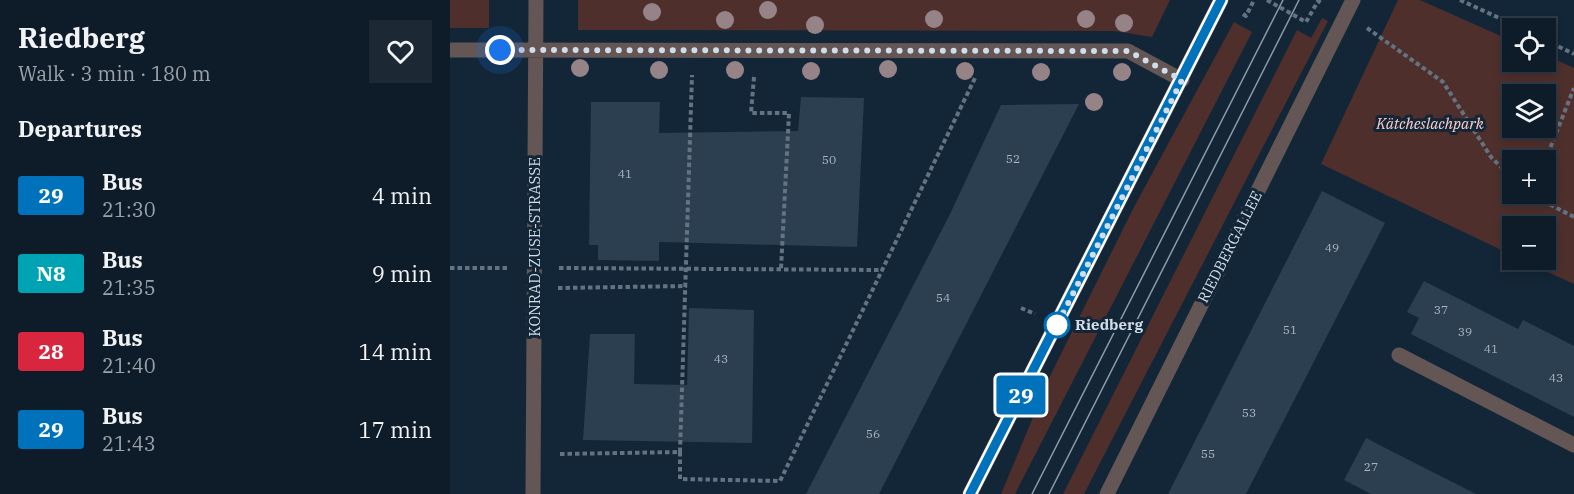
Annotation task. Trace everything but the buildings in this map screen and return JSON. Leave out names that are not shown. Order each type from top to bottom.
[{"type":"street","name":"KONRAD-ZUSE-STRASSE","points":[[533,494],[536,0]]},
{"type":"street","points":[[970,494],[1221,0]]},
{"type":"street","name":"RIEDBERGALLEE","points":[[1107,494],[1353,0]]},
{"type":"street","points":[[450,50],[1128,51],[1182,80]]},
{"type":"street","points":[[1399,355],[1574,445]]},
{"type":"path","points":[[1267,0],[1306,22]]},
{"type":"path","points":[[1460,0],[1502,19]]},
{"type":"path","points":[[1376,32],[1443,82],[1491,157],[1502,168]]},
{"type":"path","points":[[1556,45],[1574,54]]},
{"type":"path","points":[[693,50],[680,479],[780,481],[988,51]]},
{"type":"path","points":[[757,50],[751,113],[789,113],[781,269]]},
{"type":"path","points":[[1549,150],[1574,88]]},
{"type":"path","points":[[1550,204],[1574,217]]},
{"type":"path","points":[[450,268],[882,270]]},
{"type":"path","points":[[534,288],[687,286]]},
{"type":"path","points":[[1021,308],[1035,314]]},
{"type":"path","points":[[533,454],[680,452]]},
{"type":"green space","points":[[450,0],[489,0],[489,28],[450,28]]},
{"type":"green space","points":[[578,0],[1170,0],[1152,37],[1114,31],[578,30]]},
{"type":"green space","name":"Kätcheslachpark","points":[[1398,0],[1420,0],[1502,37],[1502,72],[1556,72],[1556,60],[1574,68],[1574,284],[1543,270],[1556,270],[1556,216],[1502,216],[1502,250],[1321,164]]},
{"type":"green space","points":[[1322,18],[1328,21],[1084,494],[1063,494],[1297,30],[1311,38]]},
{"type":"green space","points":[[1234,22],[1252,32],[1015,494],[1001,494],[1052,372],[1134,207]]},
{"type":"tram line","points":[[1032,494],[1283,0]]},
{"type":"tram line","points":[[1049,494],[1299,0]]},
{"type":"bus line","name":"29","points":[[970,494],[1221,0]]},
{"type":"place","name":"Riedberg","points":[[1057,325]]},
{"type":"route","points":[[500,50],[1128,51],[1182,80],[1057,325]]}]
